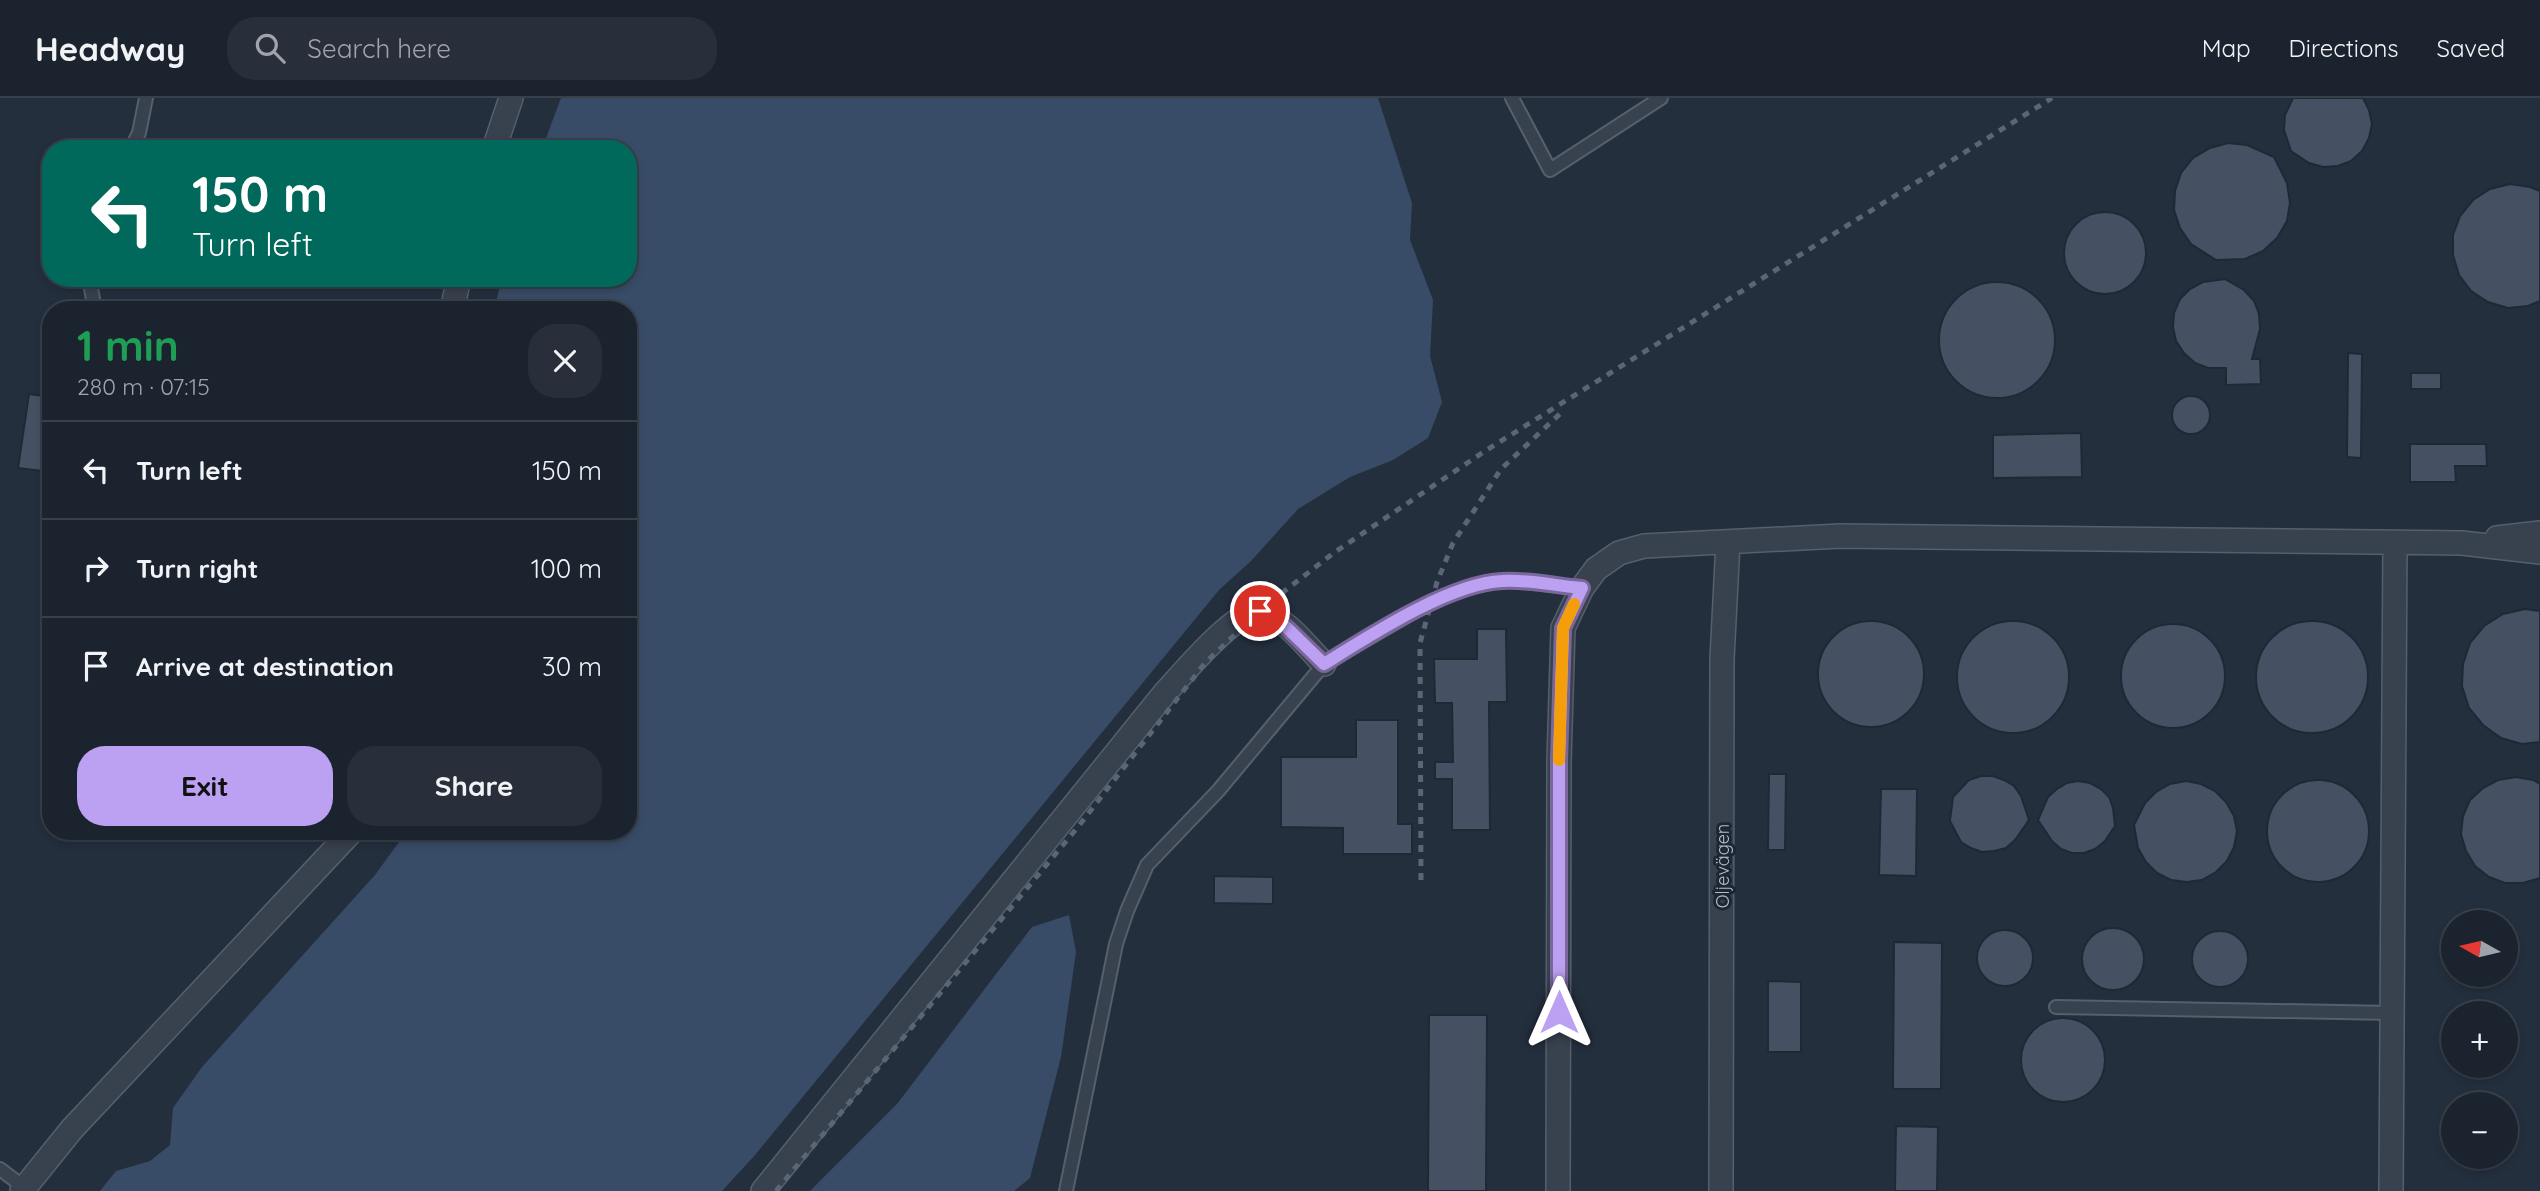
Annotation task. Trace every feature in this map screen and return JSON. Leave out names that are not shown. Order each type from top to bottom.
[{"type":"street","points":[[497,140],[511,98]]},
{"type":"street","points":[[2462,543],[2540,533]]},
{"type":"street","points":[[1558,1191],[1559,761],[1563,628],[1582,588],[1595,569],[1619,553],[1644,546],[1840,536],[2462,543],[2540,552]]},
{"type":"street","name":"Oljevägen","points":[[1721,1191],[1723,659],[1728,542]]},
{"type":"street","points":[[2391,1191],[2395,543]]},
{"type":"street","points":[[763,1191],[1164,694],[1231,624],[1249,611],[1260,611],[1279,620],[1324,664]]},
{"type":"street","points":[[24,1190],[72,1129],[344,840]]},
{"type":"lane","points":[[136,140],[146,98]]},
{"type":"lane","points":[[1512,98],[1550,170],[1661,98]]},
{"type":"lane","points":[[1066,1191],[1116,944],[1147,865],[1218,791],[1324,664],[1431,602],[1462,589],[1502,580],[1582,588]]},
{"type":"lane","points":[[2056,1007],[2393,1013]]},
{"type":"lane","points":[[0,1169],[24,1190]]},
{"type":"water","points":[[561,98],[1378,98],[1412,203],[1410,240],[1433,300],[1430,356],[1442,402],[1428,438],[1393,460],[1350,477],[1298,509],[1251,561],[1219,590],[755,1155],[722,1191],[100,1191],[116,1171],[150,1161],[170,1145],[173,1108],[202,1067],[375,875],[400,840],[637,840],[637,301],[496,301],[500,287],[637,287],[637,140],[545,140]]},
{"type":"water","points":[[1069,915],[1076,952],[1061,1057],[1030,1178],[1014,1191],[810,1191],[897,1104],[1032,927]]},
{"type":"building","points":[[2293,98],[2363,98],[2372,124],[2362,151],[2351,161],[2338,166],[2323,167],[2309,163],[2291,151],[2284,130],[2285,115]]},
{"type":"building","points":[[2228,143],[2247,145],[2274,157],[2287,183],[2290,203],[2287,221],[2277,238],[2263,251],[2245,259],[2216,260],[2191,244],[2180,228],[2174,210],[2175,191],[2181,173],[2193,158],[2210,148]]},
{"type":"building","points":[[2510,184],[2540,191],[2540,301],[2528,306],[2508,308],[2488,302],[2471,291],[2459,275],[2453,255],[2453,235],[2460,216],[2473,200],[2490,189]]},
{"type":"building","points":[[2105,212],[2121,215],[2134,224],[2143,237],[2146,253],[2143,269],[2134,282],[2121,291],[2105,294],[2089,291],[2076,282],[2067,269],[2064,253],[2067,237],[2076,224],[2089,215]]},
{"type":"building","points":[[2225,279],[2244,290],[2254,301],[2259,314],[2260,329],[2252,359],[2260,359],[2261,384],[2226,385],[2226,368],[2208,368],[2195,363],[2176,341],[2174,313],[2180,299],[2203,282]]},
{"type":"building","points":[[1997,282],[2019,286],[2038,299],[2051,318],[2055,340],[2051,362],[2038,381],[2019,394],[1997,398],[1975,394],[1956,381],[1943,362],[1939,340],[1943,318],[1956,299],[1975,286]]},
{"type":"building","points":[[2348,353],[2362,354],[2361,458],[2347,457]]},
{"type":"building","points":[[2411,373],[2441,373],[2441,389],[2411,389]]},
{"type":"building","points":[[29,394],[42,396],[42,471],[18,468]]},
{"type":"building","points":[[2191,396],[2204,402],[2210,415],[2204,428],[2191,434],[2178,428],[2172,415],[2178,402]]},
{"type":"building","points":[[2081,433],[2082,477],[1993,478],[1993,435]]},
{"type":"building","points":[[2410,444],[2486,444],[2487,466],[2455,466],[2456,482],[2410,482]]},
{"type":"building","points":[[2525,609],[2540,611],[2540,742],[2522,744],[2501,738],[2483,725],[2469,708],[2462,686],[2463,664],[2470,643],[2484,626],[2503,614]]},
{"type":"building","points":[[1871,621],[1891,625],[1909,636],[1920,654],[1924,674],[1920,694],[1909,712],[1891,723],[1871,727],[1851,723],[1833,712],[1822,694],[1818,674],[1822,654],[1833,636],[1851,625]]},
{"type":"building","points":[[2013,621],[2035,625],[2053,637],[2065,655],[2069,677],[2065,699],[2053,717],[2035,729],[2013,733],[1991,729],[1973,717],[1961,699],[1957,677],[1961,655],[1973,637],[1991,625]]},
{"type":"building","points":[[2312,621],[2333,625],[2352,637],[2364,656],[2368,677],[2364,698],[2352,717],[2333,729],[2312,733],[2291,729],[2272,717],[2260,698],[2256,677],[2260,656],[2272,637],[2291,625]]},
{"type":"building","points":[[2173,624],[2193,628],[2210,639],[2221,656],[2225,676],[2221,696],[2210,713],[2193,724],[2173,728],[2153,724],[2136,713],[2125,696],[2121,676],[2125,656],[2136,639],[2153,628]]},
{"type":"building","points":[[1477,629],[1506,629],[1507,702],[1489,702],[1490,830],[1452,830],[1452,779],[1435,779],[1435,762],[1453,762],[1452,703],[1435,703],[1434,659],[1477,659]]},
{"type":"building","points":[[1356,720],[1398,720],[1398,824],[1412,824],[1412,854],[1343,854],[1343,828],[1281,827],[1281,757],[1356,757]]},
{"type":"building","points":[[1769,774],[1786,774],[1785,850],[1768,850]]},
{"type":"building","points":[[1981,776],[2004,780],[2014,786],[2021,796],[2029,820],[2006,848],[1982,852],[1971,848],[1961,842],[1950,821],[1953,797],[1969,780]]},
{"type":"building","points":[[2516,777],[2540,784],[2540,878],[2523,883],[2505,883],[2489,877],[2475,866],[2466,851],[2461,834],[2463,816],[2470,800],[2483,788],[2498,780]]},
{"type":"building","points":[[2318,780],[2338,784],[2354,795],[2365,811],[2369,831],[2365,851],[2354,867],[2338,878],[2318,882],[2298,878],[2282,867],[2271,851],[2267,831],[2271,811],[2282,795],[2298,784]]},
{"type":"building","points":[[2186,781],[2215,791],[2226,802],[2234,816],[2237,831],[2234,847],[2227,861],[2216,872],[2202,880],[2187,882],[2171,880],[2157,873],[2146,862],[2138,848],[2134,825],[2145,803],[2156,792],[2170,784]]},
{"type":"building","points":[[2067,783],[2090,783],[2109,797],[2115,826],[2105,841],[2095,849],[2072,853],[2061,849],[2052,841],[2038,820],[2048,797]]},
{"type":"building","points":[[1881,789],[1917,789],[1916,876],[1879,875]]},
{"type":"building","points":[[1214,876],[1273,877],[1273,904],[1214,903]]},
{"type":"building","points":[[2113,928],[2125,930],[2135,937],[2142,947],[2142,971],[2135,981],[2125,988],[2113,990],[2101,988],[2091,981],[2084,971],[2082,959],[2084,947],[2091,937],[2101,930]]},
{"type":"building","points":[[2005,930],[2020,935],[2028,943],[2033,958],[2028,973],[2020,981],[2005,986],[1990,981],[1982,973],[1977,958],[1982,943],[1990,935]]},
{"type":"building","points":[[2220,931],[2231,933],[2240,939],[2246,948],[2246,970],[2240,979],[2231,985],[2220,987],[2209,985],[2200,979],[2194,970],[2192,959],[2194,948],[2200,939],[2209,933]]},
{"type":"building","points":[[1894,942],[1942,943],[1941,1089],[1893,1089]]},
{"type":"building","points":[[1768,981],[1801,982],[1801,1052],[1768,1052]]},
{"type":"building","points":[[1429,1015],[1487,1015],[1486,1191],[1428,1191]]},
{"type":"building","points":[[2063,1018],[2079,1021],[2093,1030],[2102,1044],[2105,1060],[2102,1076],[2093,1090],[2079,1099],[2063,1102],[2047,1099],[2033,1090],[2024,1076],[2021,1060],[2024,1044],[2033,1030],[2047,1021]]},
{"type":"building","points":[[1896,1126],[1938,1127],[1937,1191],[1895,1191]]},
{"type":"railway","points":[[776,1191],[1077,828],[1205,663],[1265,606],[1335,552],[1485,451],[2052,98]]},
{"type":"railway","points":[[1421,880],[1420,643],[1437,582],[1453,543],[1501,469],[1563,411]]},
{"type":"slow traffic","points":[[1559,760],[1563,628],[1574,604]]},
{"type":"route","points":[[1260,611],[1279,620],[1324,664],[1431,602],[1462,589],[1502,580],[1582,588],[1563,628],[1559,761],[1559,1012]]}]
